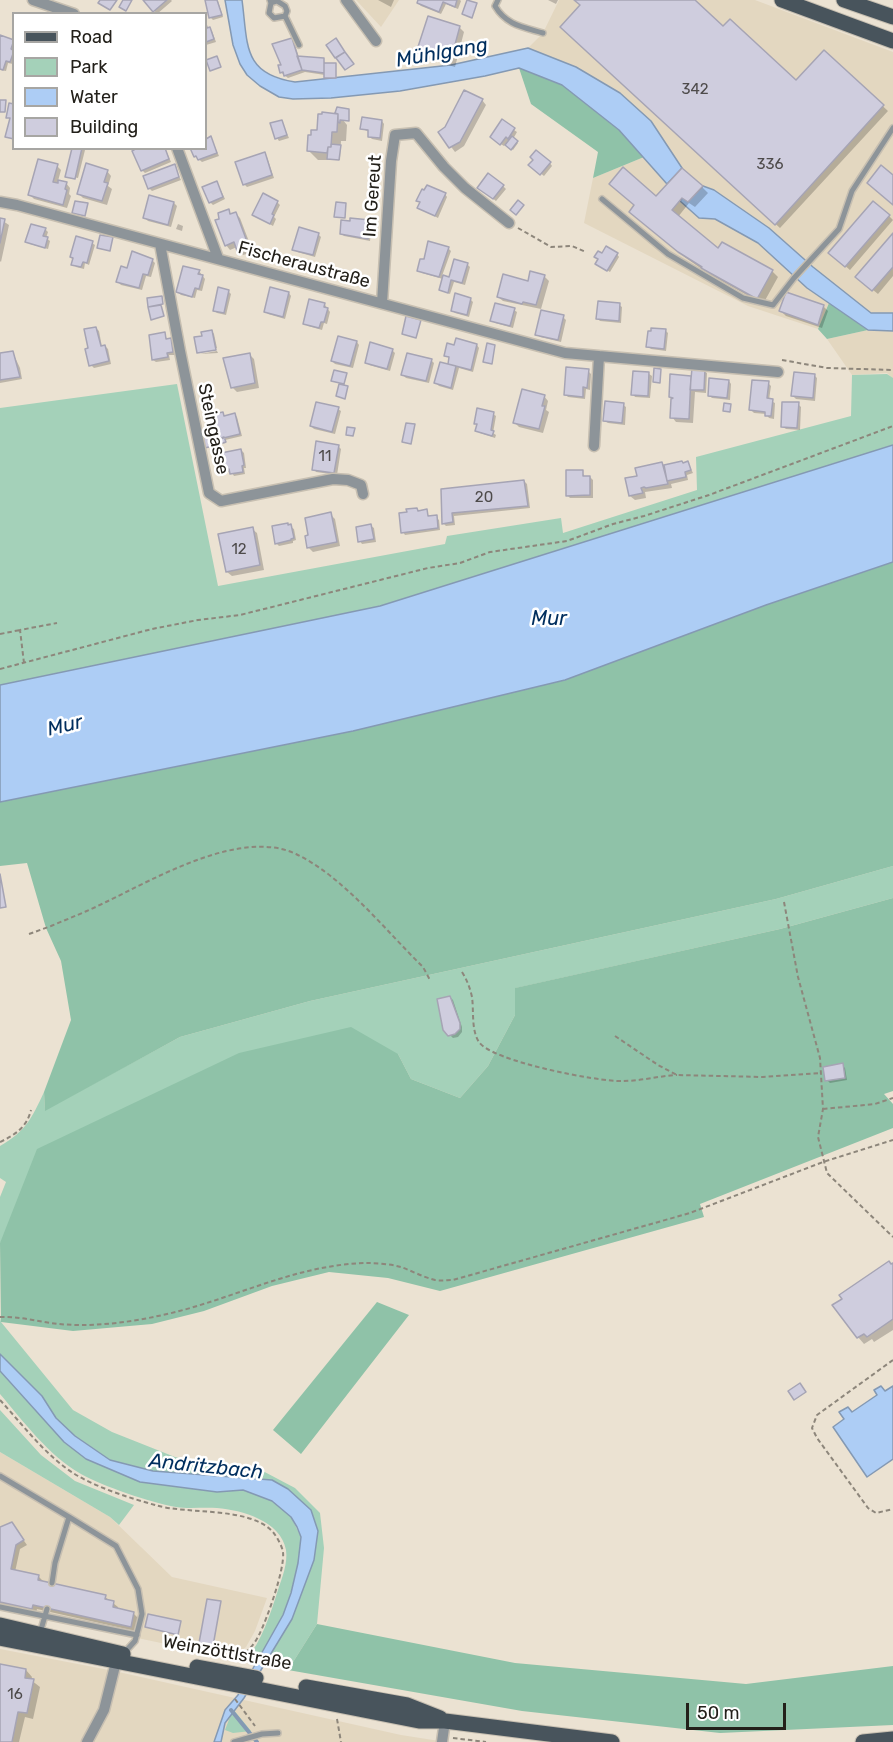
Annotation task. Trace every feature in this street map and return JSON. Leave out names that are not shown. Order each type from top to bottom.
[{"type":"main road","points":[[782,0],[893,41]]},
{"type":"main road","points":[[844,0],[893,17]]},
{"type":"main road","name":"Weinzöttlstraße","points":[[0,1625],[36,1639],[120,1658],[268,1685],[407,1705],[445,1720],[612,1742]]},
{"type":"main road","name":"Weinzöttlstraße","points":[[0,1638],[36,1639]]},
{"type":"main road","points":[[863,1742],[893,1739]]},
{"type":"street","points":[[33,0],[68,12]]},
{"type":"street","points":[[346,0],[376,41]]},
{"type":"street","name":"Im Gereut","points":[[382,303],[391,161],[395,135],[416,133],[458,181],[509,223]]},
{"type":"street","points":[[178,150],[218,258]]},
{"type":"street","name":"Fischeraustraße","points":[[0,202],[218,258],[565,353],[778,372]]},
{"type":"street","name":"Steingasse","points":[[160,244],[209,493],[220,501],[333,479],[348,480],[361,485],[363,494]]},
{"type":"street","points":[[594,446],[599,356]]},
{"type":"street","points":[[87,1742],[104,1710],[120,1658]]},
{"type":"street","points":[[442,1742],[445,1720]]},
{"type":"lane","points":[[498,0],[495,6],[502,17],[519,26],[543,33]]},
{"type":"lane","points":[[285,16],[274,18],[269,13],[271,1],[285,6],[287,11],[285,16],[299,45]]},
{"type":"lane","points":[[602,199],[668,254],[743,298],[773,305],[838,229],[852,190],[893,128]]},
{"type":"lane","points":[[0,1476],[116,1546],[138,1589],[142,1614],[132,1646],[120,1658]]},
{"type":"lane","points":[[52,1583],[55,1563],[69,1517]]},
{"type":"lane","points":[[0,1607],[136,1635]]},
{"type":"lane","points":[[36,1639],[47,1609]]},
{"type":"lane","points":[[234,1742],[278,1733]]},
{"type":"path","points":[[509,223],[551,247],[572,246],[586,252]]},
{"type":"path","points":[[781,360],[827,368],[893,370]]},
{"type":"path","points":[[0,669],[152,629],[240,615],[428,568],[460,564],[490,552],[567,541],[613,524],[709,495],[893,426]]},
{"type":"path","points":[[0,634],[57,623]]},
{"type":"path","points":[[20,630],[24,663]]},
{"type":"path","points":[[29,934],[62,922],[183,866],[217,854],[250,847],[270,847],[298,855],[336,881],[423,967],[430,980]]},
{"type":"path","points":[[784,902],[798,976],[820,1058],[823,1109],[819,1137],[823,1162],[827,1173],[893,1237]]},
{"type":"path","points":[[462,972],[469,984],[475,1031],[479,1042],[489,1051],[534,1066],[620,1082],[676,1075],[763,1077],[820,1073]]},
{"type":"path","points":[[615,1036],[676,1075]]},
{"type":"path","points":[[823,1109],[875,1104],[893,1098]]},
{"type":"path","points":[[0,1142],[22,1128],[29,1119],[31,1110]]},
{"type":"path","points":[[0,1317],[13,1316],[58,1324],[122,1322],[205,1305],[289,1275],[330,1266],[357,1264],[398,1266],[435,1280],[453,1281],[690,1213],[823,1162],[893,1140]]},
{"type":"path","points":[[893,1360],[817,1415],[812,1428],[868,1508],[876,1513],[893,1509]]},
{"type":"path","points":[[0,1400],[48,1452],[79,1476],[155,1506],[192,1512],[225,1512],[256,1522],[272,1531],[283,1552],[282,1569],[259,1634],[236,1679],[250,1720]]},
{"type":"path","points":[[336,1716],[341,1742]]},
{"type":"path","points":[[456,1738],[486,1742]]},
{"type":"shaded area","points":[[356,0],[399,0],[381,27]]},
{"type":"shaded area","points":[[559,0],[755,0],[893,52],[893,313],[871,313],[769,228],[715,219],[759,243],[807,288],[829,303],[818,329],[748,306],[584,223],[593,178],[644,157],[681,167],[528,48],[543,33]]},
{"type":"shaded area","points":[[868,330],[893,331],[893,379],[887,373],[852,375],[827,339]]},
{"type":"shaded area","points":[[0,1452],[110,1517],[172,1577],[267,1598],[255,1631],[246,1647],[232,1658],[0,1609]]},
{"type":"shaded area","points":[[0,1649],[114,1671],[401,1735],[446,1742],[0,1742]]},
{"type":"green space","points":[[519,68],[562,85],[619,130],[644,157],[593,178],[598,152],[531,104]]},
{"type":"green space","points":[[829,303],[868,330],[827,339],[818,329]]},
{"type":"green space","points":[[887,374],[893,378],[893,445],[380,606],[0,685],[0,408],[177,384],[218,586],[445,544],[447,536],[561,518],[563,533],[697,490],[696,457],[851,416],[852,375]]},
{"type":"green space","points":[[893,562],[893,866],[776,899],[310,1001],[180,1037],[45,1111],[44,1092],[71,1020],[61,961],[46,928],[27,863],[0,866],[0,802],[353,731],[565,680],[766,605]]},
{"type":"green space","points":[[893,866],[893,898],[780,929],[516,988],[515,1015],[488,1066],[460,1098],[411,1079],[398,1054],[0,1243],[0,1197],[6,1182],[0,1178],[0,1146],[16,1135],[27,1123],[44,1092],[45,1110],[180,1037],[310,1001],[776,899]]},
{"type":"green space","points":[[893,898],[893,1091],[884,1094],[893,1104],[893,1128],[700,1204],[704,1217],[440,1291],[388,1278],[329,1272],[272,1286],[204,1311],[152,1324],[73,1331],[1,1322],[0,1243],[37,1149],[239,1053],[351,1027],[398,1054],[411,1079],[460,1098],[488,1066],[515,1015],[515,988],[780,929]]},
{"type":"green space","points":[[377,1302],[409,1315],[301,1454],[273,1430]]},
{"type":"green space","points":[[0,1317],[1,1322],[73,1410],[112,1432],[175,1457],[246,1473],[259,1469],[295,1488],[320,1513],[324,1548],[317,1624],[288,1670],[266,1662],[292,1619],[318,1531],[272,1480],[153,1471],[110,1460],[75,1436],[56,1418],[42,1396],[0,1354]]},
{"type":"green space","points":[[0,1371],[64,1442],[86,1459],[140,1482],[217,1492],[242,1490],[272,1500],[291,1517],[301,1537],[298,1563],[283,1615],[259,1659],[246,1660],[265,1627],[283,1575],[286,1550],[277,1531],[269,1524],[238,1511],[165,1505],[114,1489],[81,1474],[47,1448],[0,1394]]},
{"type":"green space","points":[[0,1410],[41,1455],[75,1481],[134,1505],[119,1525],[110,1517],[0,1452]]},
{"type":"green space","points":[[317,1624],[515,1663],[746,1684],[893,1666],[893,1725],[720,1733],[522,1711],[288,1670]]},
{"type":"green space","points":[[233,1709],[251,1731],[233,1733],[225,1730]]},
{"type":"water","name":"Mühlgang","points":[[225,0],[242,0],[247,43],[257,64],[265,72],[295,82],[451,65],[528,48],[576,67],[620,93],[651,121],[682,168],[667,184],[619,130],[562,85],[519,68],[400,91],[331,98],[279,97],[247,75],[240,64],[233,45]]},
{"type":"water","points":[[703,186],[714,190],[769,228],[871,313],[893,313],[893,331],[868,330],[807,288],[758,243],[715,219],[699,218],[680,201],[682,198],[695,194]]},
{"type":"water","name":"Mur","points":[[893,445],[893,562],[766,605],[565,680],[353,731],[0,802],[0,685],[380,606]]},
{"type":"water","points":[[0,1354],[42,1396],[56,1418],[75,1436],[110,1460],[153,1471],[272,1480],[288,1489],[311,1510],[318,1531],[314,1560],[292,1619],[244,1698],[225,1723],[221,1742],[214,1742],[225,1710],[238,1695],[283,1615],[291,1593],[301,1537],[297,1527],[291,1517],[272,1501],[243,1490],[217,1492],[140,1482],[86,1459],[64,1442],[0,1371]]},
{"type":"water","points":[[881,1386],[885,1391],[893,1386],[893,1459],[867,1477],[833,1427],[844,1419],[839,1412],[848,1407],[852,1412],[877,1395],[874,1390]]},
{"type":"building","points":[[100,0],[117,0],[110,10],[98,3]]},
{"type":"building","points":[[123,0],[132,0],[126,11],[119,7]]},
{"type":"building","points":[[143,0],[167,0],[153,12]]},
{"type":"building","points":[[205,0],[217,0],[222,15],[209,18]]},
{"type":"building","points":[[418,0],[457,0],[455,7],[443,2],[439,12],[417,3]]},
{"type":"building","points":[[467,0],[477,3],[472,18],[462,14]]},
{"type":"building","points":[[574,0],[695,0],[723,26],[730,19],[796,80],[824,50],[884,105],[775,225],[560,27],[580,5]]},
{"type":"building","points":[[428,16],[460,26],[450,63],[416,53]]},
{"type":"building","points":[[210,27],[214,39],[207,42],[207,28]]},
{"type":"building","points":[[0,35],[12,39],[12,56],[10,62],[6,61],[3,70],[0,69]]},
{"type":"building","points":[[292,38],[302,70],[284,76],[283,72],[280,73],[278,65],[281,65],[272,44]]},
{"type":"building","points":[[336,38],[345,52],[335,58],[326,45]]},
{"type":"building","points":[[345,52],[354,64],[345,70],[336,58]]},
{"type":"building","points":[[217,56],[221,67],[210,71],[207,60]]},
{"type":"building","points":[[297,56],[324,58],[324,73],[302,70]]},
{"type":"building","points":[[324,63],[336,63],[336,78],[324,78]]},
{"type":"building","points":[[464,90],[483,99],[460,142],[449,148],[438,132],[445,127]]},
{"type":"building","points":[[0,100],[6,100],[5,112],[0,112]]},
{"type":"building","points":[[9,103],[12,104],[12,139],[5,137],[10,118],[6,118]]},
{"type":"building","points":[[337,107],[349,109],[349,121],[340,120],[340,123],[338,122],[338,114],[335,113]]},
{"type":"building","points":[[322,112],[338,114],[337,132],[332,132],[331,147],[328,147],[327,153],[307,151],[308,135],[311,135],[311,130],[317,130],[318,114]]},
{"type":"building","points":[[362,117],[382,120],[380,138],[368,137],[368,130],[360,129]]},
{"type":"building","points":[[502,119],[515,128],[508,139],[506,137],[500,145],[490,137]]},
{"type":"building","points":[[282,120],[287,135],[275,139],[270,123]]},
{"type":"building","points":[[211,136],[217,153],[198,160],[191,150],[207,150],[207,138]]},
{"type":"building","points":[[512,136],[518,141],[511,150],[505,145]]},
{"type":"building","points":[[331,144],[341,145],[339,160],[327,159],[328,147],[331,147]]},
{"type":"building","points":[[72,150],[82,150],[75,179],[65,177]]},
{"type":"building","points":[[166,150],[169,159],[141,171],[132,151]]},
{"type":"building","points":[[536,150],[551,162],[540,175],[528,165],[533,160],[530,157]]},
{"type":"building","points":[[265,152],[272,175],[243,185],[235,162]]},
{"type":"building","points":[[38,159],[58,164],[53,182],[58,183],[58,180],[67,182],[63,205],[28,195]]},
{"type":"building","points":[[86,163],[108,170],[104,182],[108,183],[102,201],[77,194]]},
{"type":"building","points":[[175,164],[179,177],[148,189],[143,176]]},
{"type":"building","points":[[881,165],[893,175],[893,205],[867,183]]},
{"type":"building","points":[[623,167],[656,196],[682,168],[703,186],[688,202],[682,198],[672,210],[718,248],[722,242],[773,270],[757,299],[701,268],[629,212],[634,205],[609,184]]},
{"type":"building","points":[[488,173],[504,185],[493,199],[477,188]]},
{"type":"building","points":[[217,181],[223,197],[209,203],[202,187]]},
{"type":"building","points":[[427,185],[446,193],[435,216],[417,208],[420,202],[416,201],[422,189],[424,190]]},
{"type":"building","points":[[263,193],[278,201],[270,224],[252,215]]},
{"type":"building","points":[[149,195],[174,202],[168,225],[143,218]]},
{"type":"building","points":[[518,200],[524,205],[516,215],[510,210]]},
{"type":"building","points":[[75,201],[88,203],[85,216],[72,213]]},
{"type":"building","points":[[873,201],[890,215],[845,267],[828,253]]},
{"type":"building","points":[[336,202],[346,203],[345,218],[334,217]]},
{"type":"building","points":[[229,209],[230,214],[236,212],[249,247],[237,251],[234,242],[225,246],[215,220],[219,219],[218,213]]},
{"type":"building","points":[[0,218],[5,219],[0,243]]},
{"type":"building","points":[[350,218],[370,220],[368,239],[340,234],[341,220],[350,221]]},
{"type":"building","points":[[31,224],[46,228],[43,236],[48,237],[45,248],[25,242]]},
{"type":"building","points":[[299,227],[319,233],[313,255],[292,250]]},
{"type":"building","points":[[893,233],[893,267],[872,291],[855,277]]},
{"type":"building","points":[[100,235],[113,237],[110,251],[97,248]]},
{"type":"building","points":[[76,236],[93,241],[87,263],[83,262],[81,267],[71,265],[73,258],[70,257]]},
{"type":"building","points":[[428,241],[449,247],[439,277],[417,271],[420,259],[424,259]]},
{"type":"building","points":[[606,246],[618,253],[607,271],[595,264],[598,259],[594,257],[598,251],[602,253]]},
{"type":"building","points":[[132,251],[153,259],[148,275],[143,274],[139,288],[116,282],[121,266],[127,268]]},
{"type":"building","points":[[454,259],[468,263],[462,283],[451,280],[448,293],[439,290],[443,275],[449,277]]},
{"type":"building","points":[[183,266],[200,270],[198,274],[203,275],[199,289],[195,288],[192,297],[176,292]]},
{"type":"building","points":[[530,271],[545,275],[536,305],[523,302],[522,304],[497,297],[503,274],[528,281]]},
{"type":"building","points":[[218,287],[229,290],[224,313],[213,311]]},
{"type":"building","points":[[270,287],[289,292],[283,317],[264,312]]},
{"type":"building","points":[[786,292],[824,305],[818,325],[779,311]]},
{"type":"building","points":[[455,293],[471,298],[467,315],[451,311]]},
{"type":"building","points":[[162,296],[163,304],[148,307],[147,298]]},
{"type":"building","points":[[309,299],[325,303],[324,307],[328,308],[324,322],[321,322],[319,328],[303,324]]},
{"type":"building","points":[[598,301],[620,303],[619,321],[596,319]]},
{"type":"building","points":[[495,303],[515,308],[510,326],[490,321]]},
{"type":"building","points":[[161,305],[164,316],[151,320],[148,307]]},
{"type":"building","points":[[541,310],[564,315],[558,340],[535,335]]},
{"type":"building","points":[[406,316],[421,320],[416,338],[402,334]]},
{"type":"building","points":[[96,327],[101,346],[105,345],[109,361],[89,366],[84,329]]},
{"type":"building","points":[[651,328],[666,329],[664,349],[646,347],[648,331],[651,331]]},
{"type":"building","points":[[212,330],[216,350],[197,353],[194,337],[202,336],[201,332]]},
{"type":"building","points":[[165,332],[166,339],[171,338],[173,352],[167,353],[168,357],[152,360],[149,335]]},
{"type":"building","points":[[338,336],[357,341],[350,366],[331,361]]},
{"type":"building","points":[[456,338],[477,344],[471,370],[448,364],[449,357],[444,356],[447,343],[454,345]]},
{"type":"building","points":[[370,342],[393,349],[387,369],[365,363]]},
{"type":"building","points":[[487,343],[495,345],[492,364],[483,362]]},
{"type":"building","points":[[13,351],[20,377],[0,380],[0,353]]},
{"type":"building","points":[[250,353],[255,383],[231,388],[223,358]]},
{"type":"building","points":[[407,353],[432,359],[426,381],[401,375]]},
{"type":"building","points":[[440,362],[456,366],[451,388],[434,383]]},
{"type":"building","points":[[566,367],[589,369],[587,388],[583,387],[583,397],[564,395]]},
{"type":"building","points":[[654,368],[661,369],[660,383],[653,382]]},
{"type":"building","points":[[692,368],[705,369],[704,390],[690,390]]},
{"type":"building","points":[[334,370],[347,373],[344,384],[331,381]]},
{"type":"building","points":[[633,371],[649,372],[648,396],[631,395]]},
{"type":"building","points":[[794,372],[815,374],[813,398],[791,396]]},
{"type":"building","points":[[670,374],[691,376],[689,419],[670,418],[671,399],[673,398],[669,397]]},
{"type":"building","points":[[709,378],[729,380],[727,398],[708,396]]},
{"type":"building","points":[[752,380],[769,381],[767,398],[773,399],[771,416],[765,416],[765,412],[749,410]]},
{"type":"building","points":[[339,384],[348,386],[345,399],[336,396]]},
{"type":"building","points":[[522,389],[545,395],[542,406],[545,406],[539,429],[513,423]]},
{"type":"building","points":[[605,401],[624,403],[622,423],[603,421]]},
{"type":"building","points":[[316,402],[339,407],[332,432],[310,426]]},
{"type":"building","points":[[782,402],[799,402],[797,428],[781,427]]},
{"type":"building","points":[[724,403],[731,404],[730,412],[723,411]]},
{"type":"building","points":[[477,408],[494,412],[492,436],[475,431]]},
{"type":"building","points":[[223,412],[224,416],[235,413],[240,434],[215,440],[209,415]]},
{"type":"building","points":[[406,423],[415,424],[411,444],[402,442]]},
{"type":"building","points":[[347,427],[355,428],[353,436],[346,435]]},
{"type":"building","points":[[213,433],[215,440],[224,437],[226,442],[205,448],[202,435]]},
{"type":"building","points":[[316,441],[339,445],[334,473],[312,470]]},
{"type":"building","points":[[241,449],[243,472],[230,474],[229,469],[220,470],[216,454]]},
{"type":"building","points":[[682,461],[683,463],[688,461],[691,470],[685,472],[686,477],[667,481],[664,465]]},
{"type":"building","points":[[662,462],[668,484],[644,487],[641,488],[643,493],[629,496],[625,478],[637,476],[635,468]]},
{"type":"building","points":[[566,470],[583,470],[583,476],[590,476],[590,495],[566,496]]},
{"type":"building","points":[[524,480],[528,506],[452,513],[453,522],[442,524],[441,489]]},
{"type":"building","points":[[417,508],[418,511],[427,509],[428,516],[437,515],[438,528],[401,533],[399,513],[407,512],[406,509]]},
{"type":"building","points":[[331,512],[337,542],[307,548],[305,536],[308,535],[305,518]]},
{"type":"building","points":[[288,523],[288,525],[291,524],[294,538],[275,544],[272,526]]},
{"type":"building","points":[[371,524],[374,539],[358,542],[356,527]]},
{"type":"building","points":[[253,527],[260,565],[226,572],[218,534]]},
{"type":"building","points":[[0,874],[6,907],[0,908]]},
{"type":"building","points":[[450,996],[460,1029],[448,1036],[443,1030],[437,999]]},
{"type":"building","points":[[843,1063],[845,1078],[825,1081],[823,1067]]},
{"type":"building","points":[[889,1261],[893,1263],[893,1319],[867,1337],[864,1334],[857,1338],[832,1305],[842,1299],[839,1295]]},
{"type":"building","points":[[800,1383],[806,1392],[794,1400],[788,1391]]},
{"type":"building","points":[[12,1522],[24,1540],[16,1545],[11,1569],[39,1575],[38,1580],[106,1595],[105,1599],[114,1601],[113,1607],[134,1612],[131,1627],[33,1605],[32,1609],[0,1602],[0,1527]]},
{"type":"building","points":[[207,1599],[221,1601],[213,1646],[199,1643]]},
{"type":"building","points":[[148,1614],[181,1621],[178,1635],[145,1627]]},
{"type":"building","points":[[0,1664],[26,1669],[25,1678],[34,1679],[27,1713],[18,1712],[12,1742],[0,1742]]},
{"type":"waterway","points":[[231,1710],[257,1742]]},
{"type":"water label","name":"Andritzbach","points":[[206,1467]]}]
